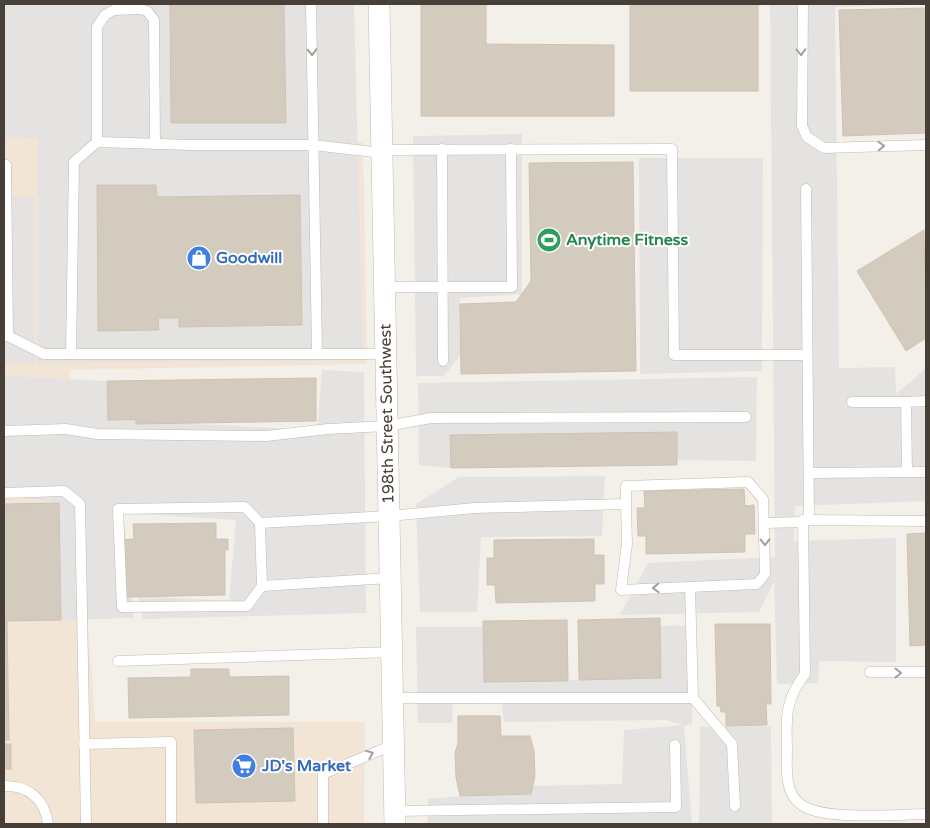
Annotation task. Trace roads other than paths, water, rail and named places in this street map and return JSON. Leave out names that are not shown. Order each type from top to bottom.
[{"type":"street","name":"198th Street Southwest","points":[[379,4],[395,817]]},
{"type":"lane","points":[[311,4],[317,353]]},
{"type":"lane","points":[[802,4],[802,126],[807,137],[824,148],[926,145]]},
{"type":"lane","points":[[97,142],[98,27],[105,15],[114,10],[140,9],[147,11],[154,20],[154,144]]},
{"type":"lane","points":[[71,354],[74,162],[97,142],[313,145],[382,152],[511,149],[672,149],[674,355],[807,355]]},
{"type":"lane","points":[[384,287],[512,287],[511,149]]},
{"type":"lane","points":[[442,150],[443,361]]},
{"type":"lane","points":[[4,165],[6,165],[6,336],[44,354],[386,354]]},
{"type":"lane","points":[[806,189],[809,473],[806,521],[805,674],[792,690],[786,714],[788,785],[799,803],[822,815],[926,814]]},
{"type":"lane","points":[[852,402],[926,401]]},
{"type":"lane","points":[[906,402],[907,472]]},
{"type":"lane","points":[[4,431],[66,429],[97,434],[266,436],[328,429],[387,426],[432,418],[746,417]]},
{"type":"lane","points":[[809,473],[926,472]]},
{"type":"lane","points":[[748,482],[763,499],[765,574],[757,584],[621,590],[627,544],[626,504],[626,486],[748,482]]},
{"type":"lane","points":[[4,493],[64,491],[80,504],[86,824]]},
{"type":"lane","points":[[260,523],[389,516],[475,508],[626,504]]},
{"type":"lane","points":[[245,507],[260,523],[262,586],[247,606],[122,607],[118,508],[245,507]]},
{"type":"lane","points":[[764,523],[926,521]]},
{"type":"lane","points":[[262,586],[390,578]]},
{"type":"lane","points":[[690,587],[693,698],[732,744],[735,806]]},
{"type":"lane","points":[[118,661],[392,652]]},
{"type":"lane","points":[[870,672],[926,672]]},
{"type":"lane","points":[[392,698],[693,698]]},
{"type":"lane","points":[[84,744],[170,742],[171,824]]},
{"type":"lane","points":[[323,824],[323,774],[393,745]]},
{"type":"lane","points":[[395,817],[676,807],[675,745]]},
{"type":"lane","points":[[4,786],[26,788],[36,796],[43,807],[48,824]]},
{"type":"place","name":"Anytime Fitness","points":[[549,240]]},
{"type":"place","name":"Goodwill","points":[[199,258]]},
{"type":"place","name":"JD's Market","points":[[244,766]]}]
